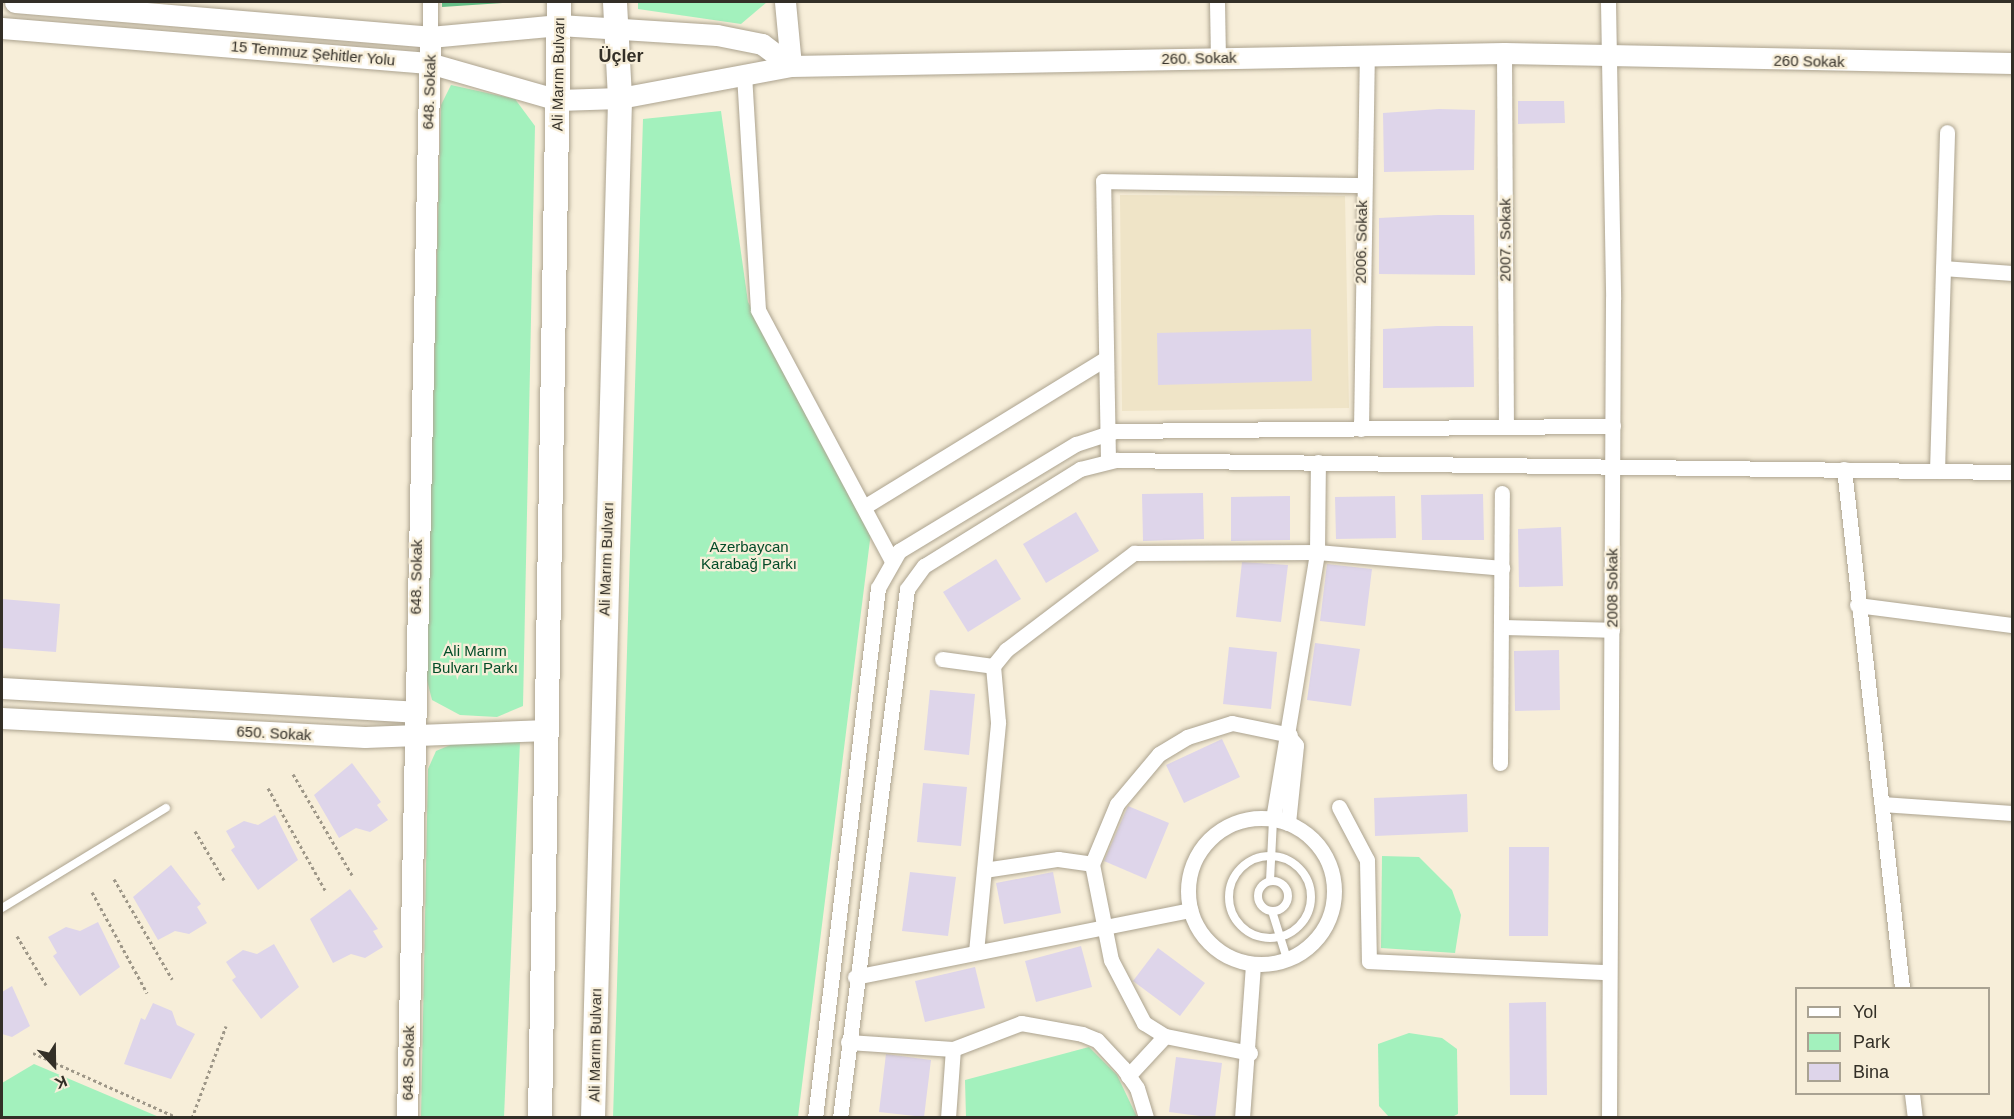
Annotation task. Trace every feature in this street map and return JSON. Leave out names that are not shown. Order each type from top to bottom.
[{"type":"main road","name":"Ali Marım Bulvarı","points":[[593,1118],[621,98],[615,32],[615,2]]},
{"type":"main road","name":"Ali Marım Bulvarı","points":[[540,1118],[559,13]]},
{"type":"street","name":"15 Temmuz Şehitler Yolu","points":[[15,2],[75,4],[430,37],[559,13],[615,32],[728,38],[762,44],[791,66]]},
{"type":"street","points":[[430,2],[430,37]]},
{"type":"street","points":[[785,2],[791,66]]},
{"type":"street","points":[[1217,2],[1218,58]]},
{"type":"street","name":"2008 Sokak","points":[[1608,2],[1606,59],[1613,426],[1606,972],[1608,1118]]},
{"type":"street","name":"15 Temmuz Şehitler Yolu","points":[[2,28],[429,63],[558,100],[621,98],[744,75]]},
{"type":"street","name":"648. Sokak","points":[[407,1118],[430,37]]},
{"type":"street","name":"260. Sokak","points":[[744,75],[791,66],[1218,58],[1504,53],[1606,59]]},
{"type":"street","name":"2007. Sokak","points":[[1504,53],[1506,427]]},
{"type":"street","name":"2006. Sokak","points":[[1361,429],[1363,185],[1367,56]]},
{"type":"street","name":"260 Sokak","points":[[1606,59],[2013,63]]},
{"type":"street","points":[[744,75],[758,310],[891,559]]},
{"type":"street","points":[[1937,471],[1947,132]]},
{"type":"street","points":[[1108,460],[1103,181],[1363,185]]},
{"type":"street","points":[[1943,268],[2013,273]]},
{"type":"street","points":[[864,507],[1105,359]]},
{"type":"street","points":[[815,1118],[878,588],[891,559],[1076,444],[1106,433],[1613,426]]},
{"type":"street","points":[[840,1118],[855,976],[910,580],[948,550],[1080,469],[1108,460],[2013,472]]},
{"type":"street","points":[[1281,820],[1283,745],[1290,737],[1317,552],[1318,462]]},
{"type":"street","points":[[1844,469],[1857,605],[1902,987]]},
{"type":"street","points":[[1500,763],[1502,493]]},
{"type":"street","points":[[976,952],[998,722],[993,666],[1006,650],[1134,553],[1317,552],[1502,568]]},
{"type":"street","points":[[1857,605],[2013,625]]},
{"type":"street","points":[[1501,627],[1612,630]]},
{"type":"street","points":[[942,658],[993,666]]},
{"type":"street","points":[[2,688],[415,712]]},
{"type":"street","name":"650. Sokak","points":[[2,718],[415,736],[547,730]]},
{"type":"street","points":[[1250,1053],[1165,1036],[1144,1023],[1130,1003],[1101,927],[1092,864],[1117,804],[1159,754],[1187,737],[1232,723],[1290,737]]},
{"type":"street","points":[[1882,804],[2013,813]]},
{"type":"street","points":[[1339,807],[1367,860],[1369,961],[1606,972]]},
{"type":"street","points":[[1251,818],[1281,820],[1323,850],[1335,889],[1324,929],[1287,959],[1253,964],[1236,960],[1207,941],[1190,910],[1191,869],[1213,835],[1251,818]]},
{"type":"street","points":[[984,870],[1058,859],[1092,864]]},
{"type":"street","points":[[855,976],[1190,910]]},
{"type":"street","points":[[1242,1118],[1250,1053],[1253,964]]},
{"type":"street","points":[[849,1041],[953,1049],[999,1027],[1053,1028],[1097,1040],[1128,1076],[1146,1118]]},
{"type":"street","points":[[1128,1076],[1165,1036]]},
{"type":"street","points":[[948,1118],[953,1049]]},
{"type":"street","points":[[1912,1095],[1915,1118]]},
{"type":"lane","points":[[2,908],[166,808]]},
{"type":"lane","points":[[1281,820],[1271,855],[1270,881],[1257,897],[1272,911],[1287,959]]},
{"type":"lane","points":[[1271,855],[1298,866],[1311,894],[1305,918],[1280,937],[1245,930],[1228,898],[1238,870],[1271,855]]},
{"type":"lane","points":[[1270,881],[1285,887],[1288,898],[1283,908],[1272,911]]},
{"type":"path","points":[[293,774],[352,875]]},
{"type":"path","points":[[268,788],[325,890]]},
{"type":"path","points":[[195,831],[224,880]]},
{"type":"path","points":[[114,879],[172,979]]},
{"type":"path","points":[[92,892],[147,993]]},
{"type":"path","points":[[17,936],[46,985]]},
{"type":"path","points":[[192,1118],[226,1026]]},
{"type":"path","points":[[33,1053],[178,1118]]},
{"type":"shaded area","points":[[1120,195],[1345,196],[1349,408],[1122,411]]},
{"type":"green space","points":[[442,2],[519,2],[442,7]]},
{"type":"green space","points":[[638,2],[767,2],[741,24],[638,9]]},
{"type":"green space","name":"Ali Marım Bulvarı Parkı","points":[[451,85],[515,99],[535,126],[523,706],[497,717],[460,715],[432,700],[426,676],[441,105]]},
{"type":"green space","name":"Azerbaycan Karabağ Parkı","points":[[721,111],[748,302],[871,532],[798,1117],[613,1118],[643,119]]},
{"type":"green space","points":[[460,741],[520,742],[504,1117],[421,1118],[428,769],[436,751]]},
{"type":"green space","points":[[1382,856],[1419,857],[1452,890],[1461,915],[1455,953],[1381,948]]},
{"type":"green space","points":[[1409,1033],[1442,1038],[1457,1049],[1458,1114],[1452,1117],[1389,1117],[1379,1106],[1378,1044]]},
{"type":"green space","points":[[1089,1047],[1117,1075],[1137,1117],[966,1117],[965,1080]]},
{"type":"green space","points":[[34,1064],[159,1117],[2,1117],[2,1083]]},
{"type":"building","points":[[1518,101],[1564,101],[1565,123],[1518,124]]},
{"type":"building","points":[[1439,109],[1475,110],[1474,170],[1384,172],[1383,113]]},
{"type":"building","points":[[1474,215],[1475,275],[1379,274],[1379,218]]},
{"type":"building","points":[[1473,326],[1474,387],[1383,388],[1383,329]]},
{"type":"building","points":[[1311,329],[1312,381],[1158,385],[1157,333]]},
{"type":"building","points":[[1203,493],[1204,539],[1143,541],[1142,494]]},
{"type":"building","points":[[1483,494],[1484,540],[1422,540],[1421,495]]},
{"type":"building","points":[[1290,496],[1290,540],[1231,541],[1231,497]]},
{"type":"building","points":[[1395,496],[1396,538],[1336,539],[1335,497]]},
{"type":"building","points":[[1076,512],[1099,551],[1046,583],[1023,544]]},
{"type":"building","points":[[1561,527],[1563,586],[1519,587],[1518,529]]},
{"type":"building","points":[[996,559],[1021,599],[968,632],[943,592]]},
{"type":"building","points":[[1242,562],[1288,565],[1281,622],[1236,617]]},
{"type":"building","points":[[1327,564],[1372,569],[1365,626],[1320,621]]},
{"type":"building","points":[[2,599],[60,604],[56,652],[2,648]]},
{"type":"building","points":[[1315,643],[1360,649],[1351,706],[1307,700]]},
{"type":"building","points":[[1229,647],[1277,652],[1271,709],[1223,704]]},
{"type":"building","points":[[1559,650],[1560,710],[1515,711],[1514,651]]},
{"type":"building","points":[[930,690],[975,694],[969,755],[924,750]]},
{"type":"building","points":[[1222,739],[1240,777],[1184,803],[1166,765]]},
{"type":"building","points":[[352,763],[381,802],[377,805],[388,820],[370,832],[356,828],[339,838],[314,795]]},
{"type":"building","points":[[923,783],[967,787],[961,846],[917,842]]},
{"type":"building","points":[[1467,794],[1468,832],[1375,836],[1374,798]]},
{"type":"building","points":[[1128,806],[1169,823],[1146,879],[1104,861]]},
{"type":"building","points":[[275,815],[298,860],[258,890],[231,850],[235,847],[226,831],[244,821],[258,825]]},
{"type":"building","points":[[1509,847],[1549,847],[1548,936],[1509,936]]},
{"type":"building","points":[[171,865],[201,904],[197,907],[207,923],[189,934],[175,931],[158,940],[133,897]]},
{"type":"building","points":[[910,872],[956,877],[948,936],[902,931]]},
{"type":"building","points":[[1053,872],[1061,913],[1004,924],[996,883]]},
{"type":"building","points":[[350,889],[378,929],[373,931],[383,947],[365,958],[351,954],[333,963],[310,919]]},
{"type":"building","points":[[98,922],[120,967],[80,996],[53,956],[57,953],[48,937],[66,927],[80,931]]},
{"type":"building","points":[[274,944],[299,987],[261,1019],[232,980],[236,977],[226,962],[243,950],[257,954]]},
{"type":"building","points":[[1081,946],[1092,987],[1036,1002],[1025,961]]},
{"type":"building","points":[[1158,948],[1205,983],[1180,1016],[1133,981]]},
{"type":"building","points":[[975,967],[985,1008],[925,1022],[915,981]]},
{"type":"building","points":[[12,986],[30,1026],[12,1037],[2,1034],[2,992]]},
{"type":"building","points":[[1546,1002],[1547,1095],[1510,1095],[1509,1003]]},
{"type":"building","points":[[153,1003],[172,1011],[177,1025],[195,1034],[171,1079],[124,1064],[141,1018],[145,1020]]},
{"type":"building","points":[[886,1054],[931,1060],[924,1117],[879,1112]]},
{"type":"building","points":[[1176,1057],[1222,1063],[1215,1118],[1169,1112]]},
{"type":"district","name":"Üçler","points":[[621,56]]}]
